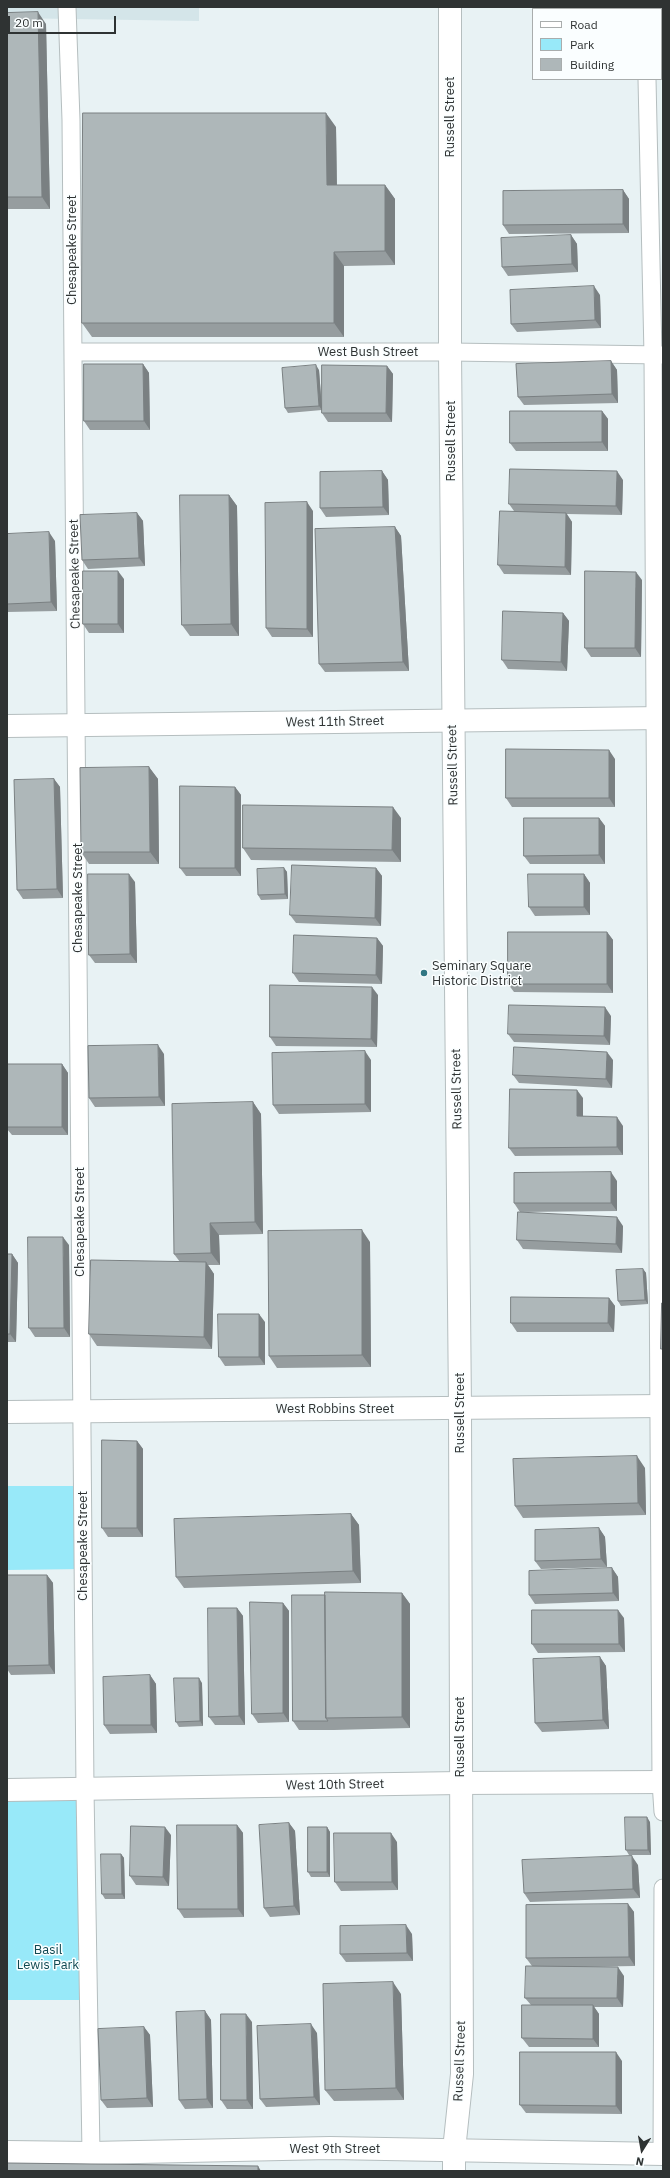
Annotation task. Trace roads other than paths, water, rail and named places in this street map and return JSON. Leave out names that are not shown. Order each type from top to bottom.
[{"type":"street","name":"Russell Street","points":[[450,7],[450,352],[460,1409],[462,2074],[454,2161]]},
{"type":"street","name":"West 11th Street","points":[[7,726],[658,717]]},
{"type":"street","name":"West Robbins Street","points":[[7,1412],[82,1410],[460,1409],[661,1406]]},
{"type":"street","name":"West 10th Street","points":[[7,1790],[460,1783],[662,1782]]},
{"type":"street","name":"West 9th Street","points":[[7,2152],[90,2153],[330,2148],[454,2161],[662,2154]]},
{"type":"lane","name":"Chesapeake Street","points":[[67,7],[71,120],[84,1789],[90,2153]]},
{"type":"lane","points":[[647,80],[658,355],[658,717],[663,1812]]},
{"type":"lane","name":"West Bush Street","points":[[73,352],[450,352],[658,355]]},
{"type":"lane","points":[[662,2154],[663,1888]]},
{"type":"place","name":"Seminary Square Historic District","points":[[424,973]]},
{"type":"park label","name":"Basil Lewis Park","points":[[48,1958]]}]
